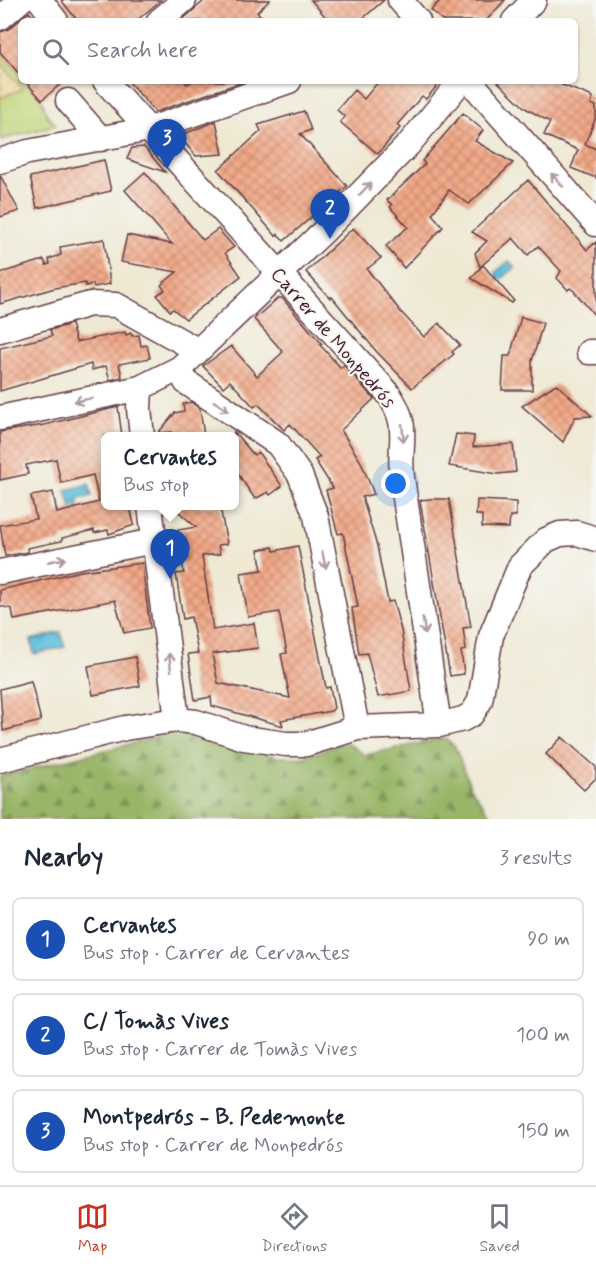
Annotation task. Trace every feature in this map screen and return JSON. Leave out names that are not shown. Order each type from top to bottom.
[{"type":"street","points":[[0,18],[21,0]]},
{"type":"street","points":[[40,0],[54,18]]},
{"type":"street","points":[[163,18],[184,0]]},
{"type":"street","points":[[517,18],[534,0]]},
{"type":"street","name":"Carrer de Monpedrós","points":[[108,84],[387,392],[399,410],[404,442],[402,478],[439,725]]},
{"type":"street","points":[[0,161],[28,152],[150,129],[280,84]]},
{"type":"street","points":[[0,418],[140,388],[180,368],[297,258],[409,144],[459,84]]},
{"type":"street","points":[[473,84],[596,224]]},
{"type":"street","points":[[68,101],[101,138]]},
{"type":"street","points":[[0,330],[90,304],[116,305],[197,350]]},
{"type":"street","points":[[180,368],[186,382],[278,444],[300,475],[316,516],[357,728]]},
{"type":"street","points":[[140,388],[142,432]]},
{"type":"street","points":[[150,510],[177,720]]},
{"type":"street","points":[[0,760],[115,730],[177,720],[196,722],[244,738],[286,744],[306,744],[357,728],[439,725],[472,714],[480,700],[491,636],[511,582],[531,552],[546,540],[560,534],[577,533],[596,539]]},
{"type":"street","points":[[0,572],[154,541]]},
{"type":"green space","points":[[0,52],[18,73],[18,84],[28,84],[42,100],[47,115],[56,125],[0,140],[0,98],[22,89],[0,62]]},
{"type":"green space","points":[[183,731],[278,757],[303,757],[346,742],[365,755],[445,738],[455,747],[471,788],[493,819],[0,819],[0,776]]},
{"type":"sand","points":[[0,62],[22,89],[0,98]]},
{"type":"water","points":[[509,261],[515,268],[501,279],[497,279],[496,272]]},
{"type":"water","points":[[89,484],[92,496],[78,499],[79,508],[72,511],[66,490]]},
{"type":"water","points":[[61,632],[65,647],[34,654],[31,640]]},
{"type":"building","points":[[61,0],[161,0],[140,18],[76,18]]},
{"type":"building","points":[[205,0],[270,0],[257,12],[262,18],[184,18]]},
{"type":"building","points":[[311,0],[384,0],[363,18],[326,18]]},
{"type":"building","points":[[441,0],[505,0],[489,18],[440,18],[431,10]]},
{"type":"building","points":[[29,12],[34,18],[22,18]]},
{"type":"building","points":[[18,21],[18,73],[0,52],[0,32],[9,29]]},
{"type":"building","points":[[28,84],[61,84],[42,100]]},
{"type":"building","points":[[131,84],[236,84],[155,112]]},
{"type":"building","points":[[376,84],[438,84],[426,99],[422,96],[397,125],[400,128],[378,154],[340,122],[345,117],[337,110],[354,90],[364,99]]},
{"type":"building","points":[[500,84],[560,84],[593,97],[591,104],[596,106],[596,117],[585,144],[596,149],[596,178],[571,168],[578,150],[544,135],[550,122],[525,108]]},
{"type":"building","points":[[304,111],[311,130],[300,134],[347,186],[284,241],[278,234],[276,236],[218,170],[261,131],[258,125]]},
{"type":"building","points":[[463,113],[483,130],[475,141],[513,163],[469,204],[449,190],[432,214],[443,227],[404,268],[386,246],[408,227],[390,207],[392,205],[387,200],[425,164],[422,161]]},
{"type":"building","points":[[216,121],[223,154],[196,156],[179,136]]},
{"type":"building","points":[[144,147],[165,172],[127,159],[132,148]]},
{"type":"building","points":[[104,160],[111,191],[37,208],[30,177]]},
{"type":"building","points":[[145,172],[203,240],[218,229],[234,247],[225,253],[241,276],[186,319],[173,309],[170,311],[157,295],[165,290],[161,285],[177,272],[121,262],[127,235],[172,244],[125,190]]},
{"type":"building","points":[[0,175],[19,211],[0,217]]},
{"type":"building","points":[[528,180],[587,250],[596,242],[596,317],[574,291],[570,288],[568,290],[557,278],[561,271],[538,246],[528,255],[513,238],[480,267],[475,253],[487,241],[472,232]]},
{"type":"building","points":[[353,228],[381,258],[367,269],[401,312],[424,337],[439,323],[460,345],[452,352],[454,354],[412,388],[376,351],[332,297],[330,298],[306,272]]},
{"type":"building","points":[[104,239],[110,284],[94,287],[93,284],[86,286],[85,283],[55,288],[0,304],[0,273],[44,260],[46,265],[50,264],[49,259],[61,255],[60,247]]},
{"type":"building","points":[[483,265],[514,301],[512,303],[471,278]]},
{"type":"building","points":[[278,298],[282,298],[322,344],[320,345],[341,368],[344,365],[374,399],[341,430],[361,462],[374,494],[362,497],[377,546],[388,602],[393,601],[401,630],[411,691],[378,697],[367,653],[359,654],[352,608],[358,607],[343,533],[338,534],[326,490],[333,488],[315,460],[320,457],[290,424],[284,430],[258,404],[254,407],[230,381],[223,387],[203,366],[231,346],[257,376],[283,352],[254,319]]},
{"type":"building","points":[[521,317],[543,323],[532,361],[532,390],[502,390],[504,356],[510,356]]},
{"type":"building","points":[[71,324],[76,342],[125,332],[126,335],[131,333],[132,336],[139,335],[141,346],[147,345],[150,358],[119,364],[122,377],[110,380],[106,366],[92,370],[91,364],[0,391],[0,348],[52,336],[50,330]]},
{"type":"building","points":[[556,384],[592,416],[575,417],[563,442],[522,406]]},
{"type":"building","points":[[191,402],[200,409],[203,432],[159,432],[175,413],[184,411],[183,404]]},
{"type":"building","points":[[118,407],[121,432],[101,432],[101,510],[131,510],[134,525],[109,534],[108,530],[94,533],[94,530],[62,538],[62,541],[27,548],[28,552],[5,556],[0,525],[36,519],[31,496],[53,492],[57,513],[99,502],[93,475],[61,483],[56,459],[26,465],[28,474],[0,480],[0,432],[44,425]]},
{"type":"building","points":[[456,434],[474,436],[473,447],[513,444],[516,472],[498,474],[449,466]]},
{"type":"building","points":[[239,438],[254,455],[258,452],[282,486],[270,495],[268,492],[255,499],[239,475]]},
{"type":"building","points":[[449,499],[471,627],[463,628],[466,650],[461,651],[464,674],[450,676],[420,500]]},
{"type":"building","points":[[477,500],[516,502],[516,516],[510,516],[509,528],[482,527],[482,515],[476,515]]},
{"type":"building","points":[[177,510],[221,510],[227,544],[218,545],[220,554],[202,556],[213,630],[254,623],[258,648],[212,654],[218,683],[290,698],[281,654],[287,653],[279,612],[248,617],[241,573],[262,570],[258,550],[273,547],[274,551],[298,546],[326,688],[330,687],[334,708],[331,711],[281,720],[283,726],[212,706],[211,697],[195,700],[188,654],[198,653],[191,617],[183,619],[176,574],[184,573],[178,530],[196,527]]},
{"type":"building","points":[[142,563],[150,628],[124,633],[115,600],[14,620],[12,609],[0,606],[0,590],[81,571]]},
{"type":"building","points":[[135,657],[140,686],[93,695],[88,666]]},
{"type":"building","points":[[31,681],[41,721],[3,731],[0,689]]},
{"type":"building","points":[[562,737],[596,767],[596,778],[584,790],[546,754]]},
{"type":"place","name":"Montpedrós - B. Pedemonte","points":[[167,169]]},
{"type":"place","name":"C/ Tomàs Vives","points":[[330,239]]},
{"type":"place","name":"Cervantes","points":[[170,579]]}]
